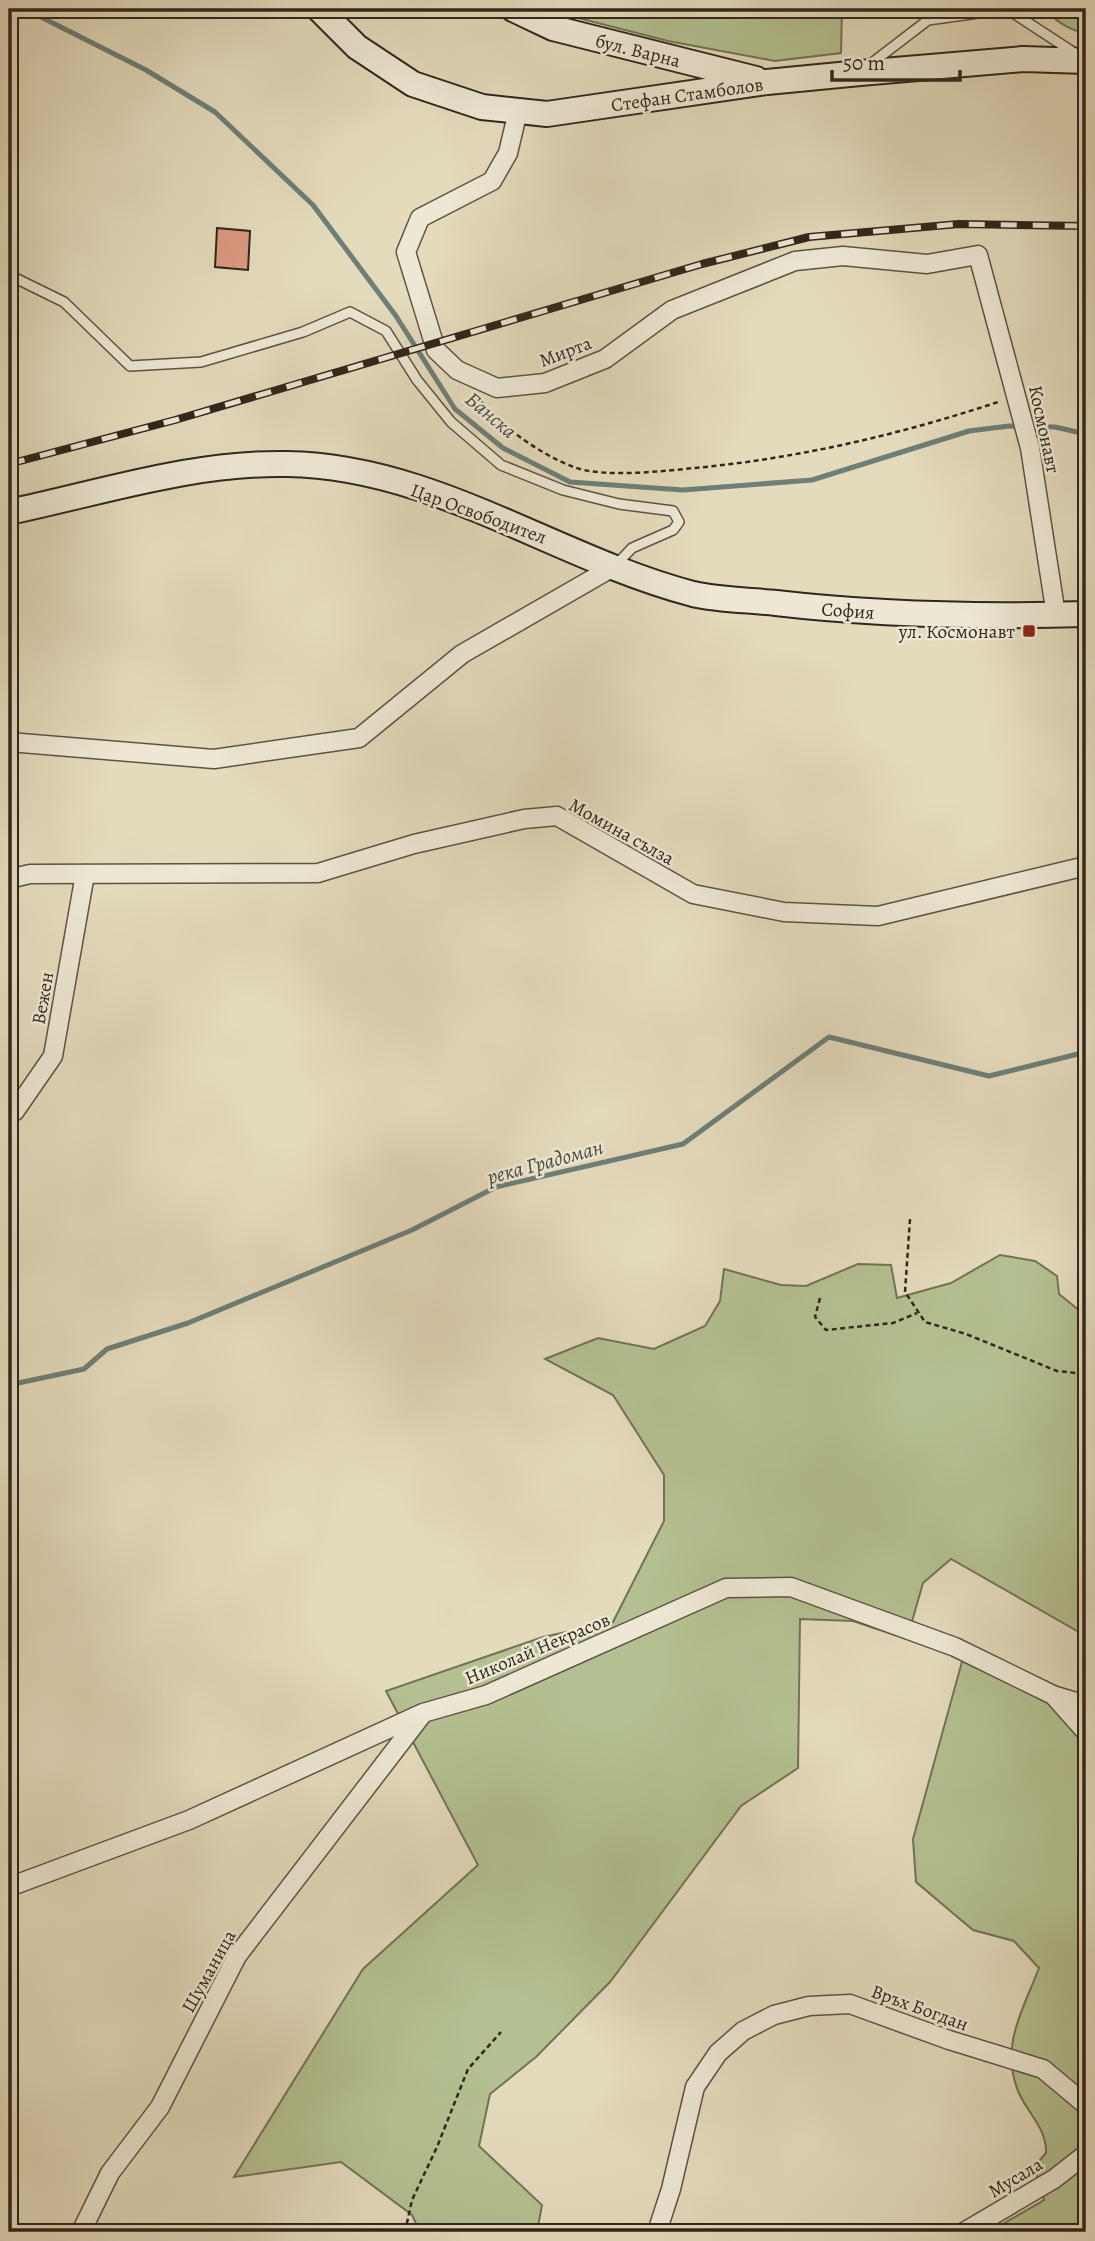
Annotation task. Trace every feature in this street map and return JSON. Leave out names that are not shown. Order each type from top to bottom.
[{"type":"street","name":"Стефан Стамболов","points":[[319,9],[358,47],[413,84],[482,107],[547,114],[767,82],[860,72],[1023,59],[1086,61]]},
{"type":"street","name":"бул. Варна","points":[[513,9],[553,28],[767,82]]},
{"type":"street","name":"Мирта","points":[[518,111],[508,153],[492,181],[420,218],[406,252],[436,350],[457,370],[497,387],[545,383],[605,359],[672,310],[795,261],[843,256],[926,264],[978,255]]},
{"type":"street","name":"Космонавт","points":[[978,255],[1030,448],[1056,615]]},
{"type":"street","name":"Цар Освободител","points":[[9,512],[218,467],[289,464],[368,474],[452,499],[615,566]]},
{"type":"street","name":"София","points":[[615,566],[694,594],[844,611],[1086,614]]},
{"type":"street","points":[[9,741],[214,759],[359,738],[462,654],[615,566]]},
{"type":"street","name":"Момина сълза","points":[[9,879],[30,874],[318,873],[414,844],[524,819],[557,816],[693,894],[784,912],[878,916],[1086,866]]},
{"type":"street","name":"Вежен","points":[[9,1114],[15,1111],[53,1056],[85,874]]},
{"type":"street","name":"Николай Некрасов","points":[[9,1887],[189,1820],[423,1713],[486,1695],[726,1588],[791,1587],[955,1647],[1052,1695],[1086,1705]]},
{"type":"street","points":[[1052,1695],[1086,1732]]},
{"type":"street","name":"Шуманица","points":[[81,2232],[110,2173],[160,2106],[237,1956],[423,1713]]},
{"type":"street","name":"Връх Богдан","points":[[657,2232],[671,2189],[695,2087],[718,2053],[743,2032],[774,2015],[809,2006],[850,2004],[949,2040],[1043,2069],[1086,2105]]},
{"type":"street","name":"Мусала","points":[[964,2232],[1054,2179],[1086,2154]]},
{"type":"lane","points":[[860,72],[928,20],[1007,9],[1086,61]]},
{"type":"lane","points":[[9,275],[64,302],[130,366],[201,362],[303,332],[350,312],[386,331],[417,380],[451,422],[501,465],[563,491],[619,504],[673,511],[679,522],[673,530],[632,548],[615,566]]},
{"type":"path","points":[[479,400],[531,446],[588,471],[662,471],[821,450],[1020,403]]},
{"type":"path","points":[[910,1219],[905,1292],[925,1322],[966,1334],[1057,1371],[1086,1374]]},
{"type":"path","points":[[820,1298],[815,1317],[826,1330],[893,1323],[917,1313]]},
{"type":"path","points":[[405,2232],[412,2200],[446,2128],[468,2069],[500,2032]]},
{"type":"green space","points":[[543,9],[842,9],[841,53],[775,61],[668,41]]},
{"type":"green space","points":[[1047,9],[1086,9],[1086,32],[1064,25]]},
{"type":"green space","points":[[1000,1255],[1035,1261],[1057,1276],[1059,1294],[1086,1316],[1086,1636],[951,1559],[923,1583],[907,1639],[853,1621],[800,1619],[798,1768],[741,1806],[610,1982],[536,2057],[490,2094],[479,2146],[542,2205],[537,2232],[420,2232],[412,2215],[341,2162],[234,2177],[363,1969],[478,1865],[386,1691],[543,1637],[613,1622],[664,1521],[664,1475],[613,1395],[545,1359],[598,1338],[654,1349],[705,1326],[720,1301],[724,1269],[781,1285],[806,1286],[858,1264],[891,1265],[897,1298],[951,1283]]},
{"type":"green space","points":[[963,1658],[1086,1709],[1086,2232],[989,2232],[1044,2200],[1034,2167],[1046,2153],[1045,2144],[1040,2128],[1018,2091],[1011,2058],[1016,2028],[1039,1968],[1014,1941],[973,1930],[916,1882],[913,1839]]},
{"type":"building","points":[[217,228],[250,231],[248,270],[215,267]]},
{"type":"waterway","name":"Банска","points":[[25,9],[146,70],[215,112],[313,205],[396,316],[455,409],[503,448],[570,482],[683,490],[812,480],[969,431],[1009,426],[1055,427],[1086,434]]},
{"type":"waterway","name":"река Градоман","points":[[9,1385],[84,1369],[107,1349],[188,1323],[412,1230],[496,1187],[683,1144],[829,1037],[989,1076],[1086,1052]]},
{"type":"railway","points":[[9,464],[175,420],[702,264],[809,237],[959,224],[1086,226]]},
{"type":"place","name":"ул. Космонавт","points":[[1029,631]]}]
